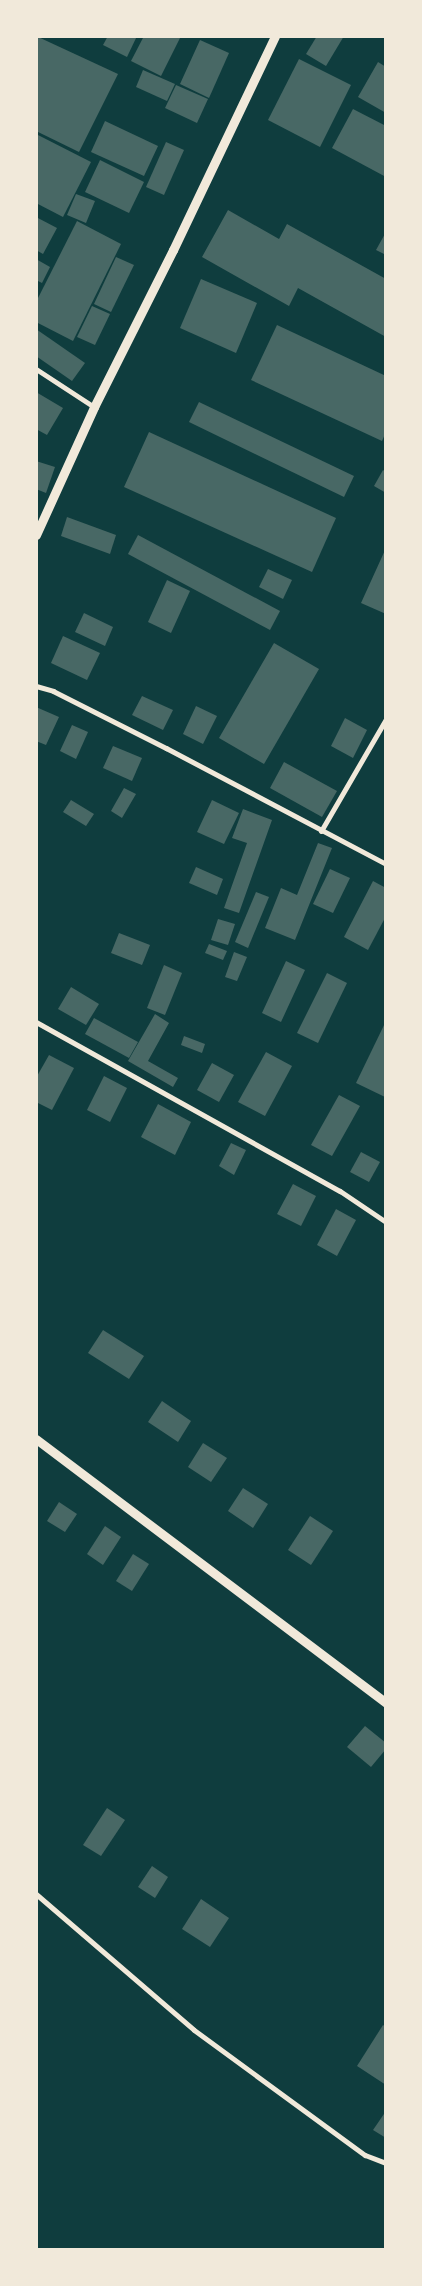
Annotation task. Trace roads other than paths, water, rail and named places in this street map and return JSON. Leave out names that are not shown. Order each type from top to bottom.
[{"type":"street","points":[[36,535],[94,407],[173,250],[275,36]]},
{"type":"street","points":[[36,369],[94,407]]},
{"type":"street","points":[[36,686],[53,691],[158,744],[386,864]]},
{"type":"street","points":[[321,831],[386,719]]},
{"type":"street","points":[[36,1022],[340,1191],[386,1222]]},
{"type":"street","points":[[36,1439],[386,1703]]},
{"type":"street","points":[[36,1894],[194,2030],[365,2155],[386,2164]]}]
